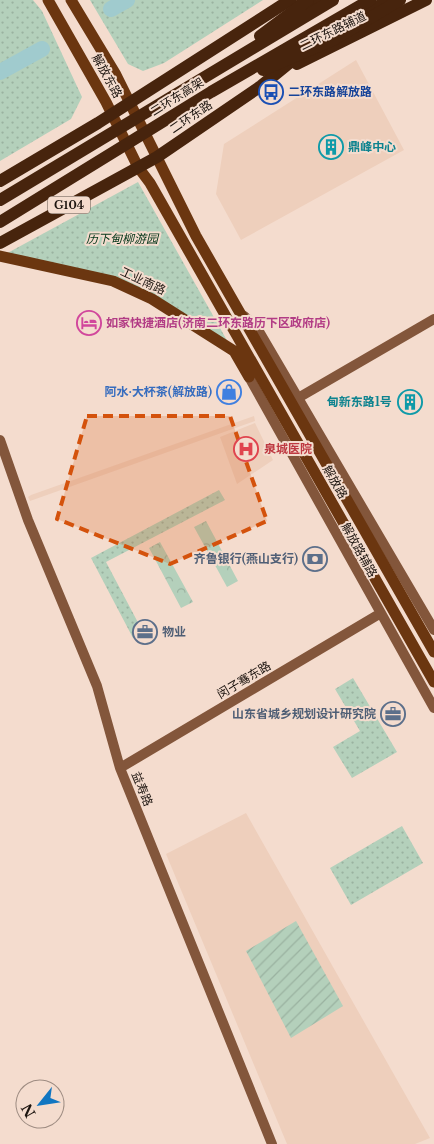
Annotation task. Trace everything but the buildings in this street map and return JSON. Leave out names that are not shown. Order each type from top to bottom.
[{"type":"highway","points":[[204,79],[308,0]]},
{"type":"highway","points":[[0,181],[112,114],[286,3],[308,6],[320,0]]},
{"type":"highway","name":"二环东高架","points":[[0,200],[333,0]]},
{"type":"highway","name":"二环东高架","points":[[0,222],[211,92],[370,0]]},
{"type":"highway","name":"二环东路","points":[[0,244],[156,157],[279,73],[315,42],[389,0]]},
{"type":"highway","points":[[211,92],[333,40],[400,0]]},
{"type":"highway","name":"二环东路辅道","points":[[279,73],[426,0]]},
{"type":"main road","name":"解放东路","points":[[71,0],[129,102],[156,157]]},
{"type":"main road","name":"解放东路","points":[[50,3],[112,114],[138,167]]},
{"type":"main road","name":"解放路","points":[[156,157],[196,236],[239,313],[434,652]]},
{"type":"main road","name":"解放路","points":[[138,167],[184,243],[248,361],[434,682]]},
{"type":"main road","points":[[184,243],[196,236]]},
{"type":"main road","name":"工业南路","points":[[0,256],[112,281],[152,299],[248,361]]},
{"type":"main road","points":[[248,361],[249,377]]},
{"type":"main road","points":[[414,618],[434,635]]},
{"type":"street","name":"解放路辅路","points":[[239,313],[257,328],[434,630]]},
{"type":"street","points":[[298,398],[434,319]]},
{"type":"street","name":"解放路辅路","points":[[249,377],[434,708]]},
{"type":"street","name":"益寿路","points":[[0,440],[25,513],[97,686],[120,768],[272,1144]]},
{"type":"street","name":"闵子骞东路","points":[[120,768],[380,613]]},
{"type":"highlighted area","points":[[87,416],[230,416],[267,521],[170,564],[57,519]]},
{"type":"shaded area","name":"鼎峰中心","points":[[356,60],[404,150],[241,240],[216,194],[224,144]]},
{"type":"shaded area","points":[[254,416],[255,421],[30,501],[28,497],[31,495]]},
{"type":"shaded area","name":"泉城医院","points":[[255,423],[273,460],[237,484],[220,437]]},
{"type":"shaded area","points":[[246,813],[430,1138],[415,1144],[287,1144],[166,854]]},
{"type":"green space","points":[[0,0],[33,0],[42,11],[82,97],[71,119],[0,161]]},
{"type":"green space","points":[[90,0],[263,0],[164,63],[143,71],[128,64]]},
{"type":"green space","name":"历下甸柳游园","points":[[138,182],[229,344],[153,297],[2,256]]},
{"type":"green space","points":[[219,490],[225,500],[106,562],[143,632],[133,638],[91,558]]},
{"type":"green space","points":[[206,521],[238,581],[227,587],[194,527]]},
{"type":"green space","points":[[160,542],[193,602],[181,608],[149,548]]},
{"type":"green space","points":[[353,678],[397,752],[352,778],[333,747],[360,731],[335,689]]},
{"type":"green space","points":[[402,826],[423,863],[351,905],[330,868]]},
{"type":"green space","points":[[296,921],[343,1006],[291,1038],[246,951]]},
{"type":"waterway","points":[[111,9],[127,0]]},
{"type":"waterway","points":[[0,72],[42,49]]},
{"type":"place","name":"二环东路解放路","points":[[271,92]]},
{"type":"place","name":"鼎峰中心","points":[[331,147]]},
{"type":"place","name":"如家快捷酒店(济南二环东路历下区政府店)","points":[[89,323]]},
{"type":"place","name":"阿水·大杯茶(解放路)","points":[[229,392]]},
{"type":"place","name":"甸新东路1号","points":[[410,402]]},
{"type":"place","name":"泉城医院","points":[[246,449]]},
{"type":"place","name":"齐鲁银行(燕山支行)","points":[[315,559]]},
{"type":"place","name":"物业","points":[[145,632]]},
{"type":"place","name":"山东省城乡规划设计研究院","points":[[393,714]]}]
